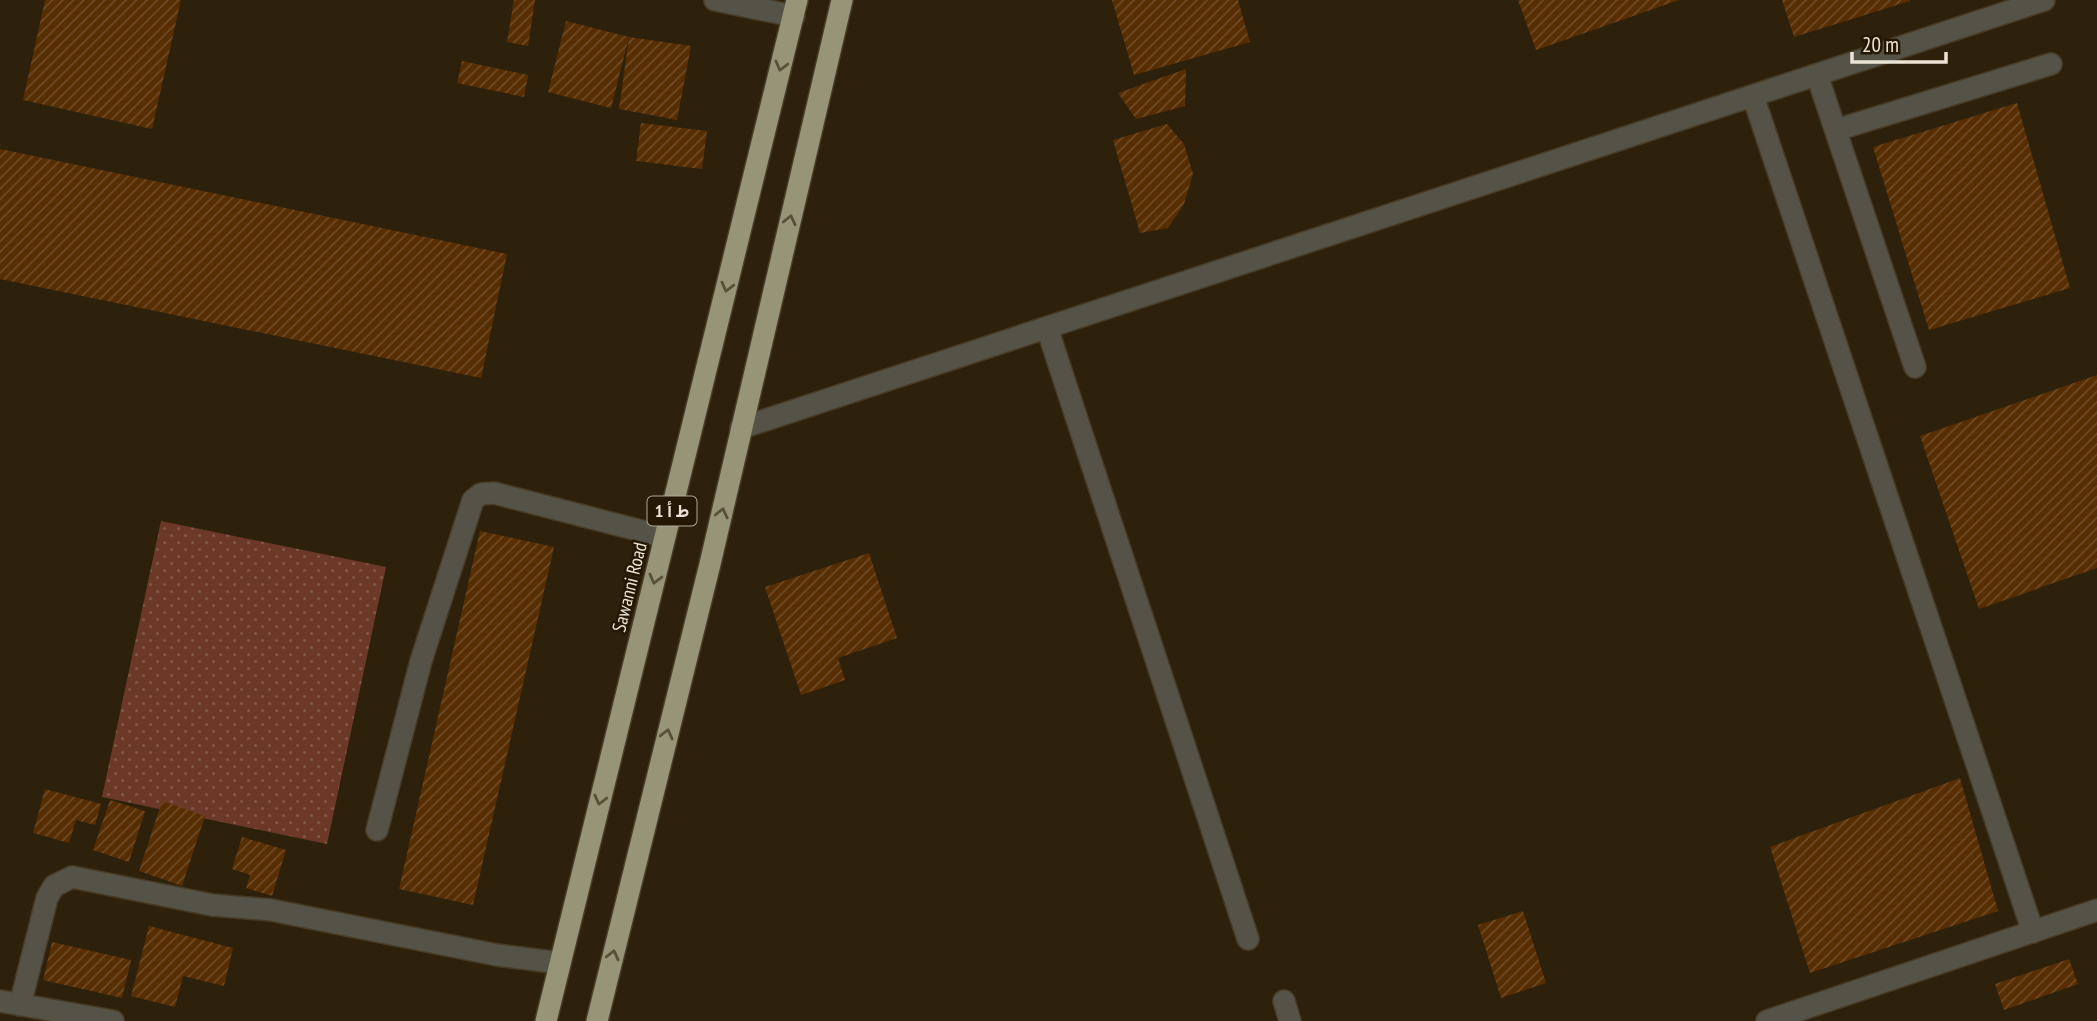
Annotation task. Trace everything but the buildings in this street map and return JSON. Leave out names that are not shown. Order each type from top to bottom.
[{"type":"highway","name":"ط أ 1","points":[[597,1021],[842,0]]},
{"type":"highway","name":"Sawanni Road","points":[[545,1021],[795,8]]},
{"type":"street","points":[[715,0],[795,8]]},
{"type":"street","points":[[741,428],[2045,0]]},
{"type":"street","points":[[1836,130],[2051,64]]},
{"type":"street","points":[[1817,75],[1914,367]]},
{"type":"street","points":[[1753,96],[2033,932]]},
{"type":"street","points":[[1047,328],[1248,939]]},
{"type":"street","points":[[377,830],[421,661],[472,500],[481,494],[494,493],[665,537]]},
{"type":"street","points":[[113,1021],[10,1003],[47,898],[54,886],[72,877],[212,905],[271,911],[497,955],[560,963]]},
{"type":"street","points":[[1767,1021],[2097,911]]},
{"type":"shaded area","points":[[161,521],[386,567],[327,844],[102,797]]}]
